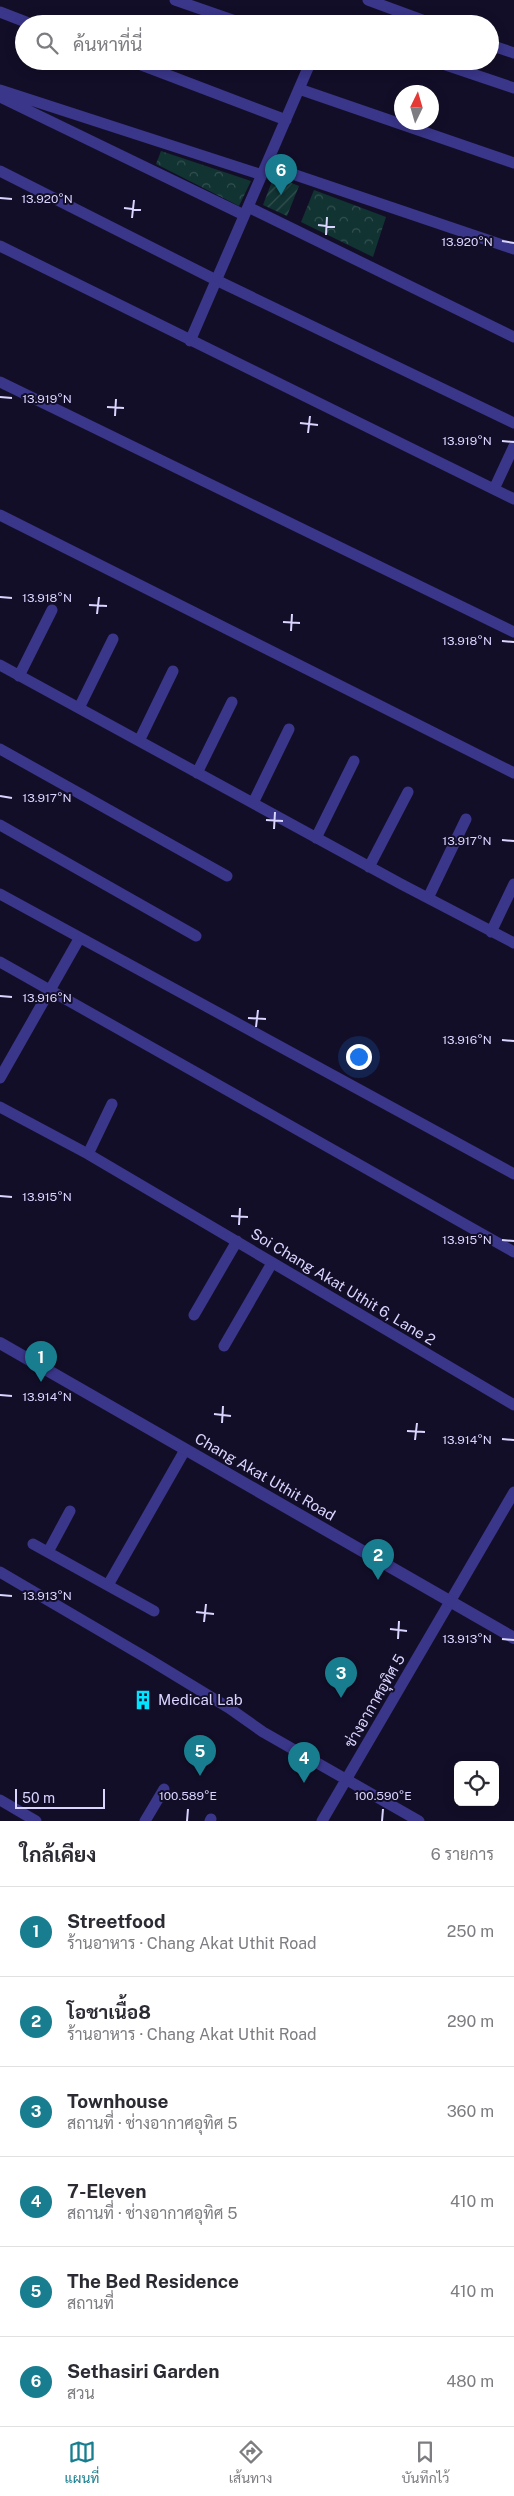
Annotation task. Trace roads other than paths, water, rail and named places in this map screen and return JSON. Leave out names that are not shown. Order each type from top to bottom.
[{"type":"street","points":[[175,0],[218,15]]},
{"type":"street","points":[[368,0],[409,15]]},
{"type":"street","points":[[0,12],[15,18]]},
{"type":"street","points":[[499,47],[514,53]]},
{"type":"street","points":[[155,70],[286,120]]},
{"type":"street","points":[[190,340],[308,70]]},
{"type":"street","points":[[461,70],[514,88]]},
{"type":"street","points":[[299,89],[514,163]]},
{"type":"street","points":[[0,90],[264,170],[514,249]]},
{"type":"street","points":[[0,97],[514,337]]},
{"type":"street","points":[[0,171],[216,280],[514,423]]},
{"type":"street","points":[[0,246],[514,498]]},
{"type":"street","points":[[0,382],[514,632]]},
{"type":"street","points":[[494,489],[514,446]]},
{"type":"street","points":[[0,515],[514,773]]},
{"type":"street","points":[[19,676],[52,610]]},
{"type":"street","points":[[79,708],[113,639]]},
{"type":"street","points":[[0,666],[369,867],[514,943]]},
{"type":"street","points":[[140,741],[173,671]]},
{"type":"street","points":[[197,773],[232,702]]},
{"type":"street","points":[[253,803],[290,729]]},
{"type":"street","points":[[0,749],[228,876]]},
{"type":"street","points":[[316,838],[354,760]]},
{"type":"street","points":[[369,867],[408,792]]},
{"type":"street","points":[[428,898],[466,819]]},
{"type":"street","points":[[0,825],[196,936]]},
{"type":"street","points":[[491,932],[514,884]]},
{"type":"street","points":[[0,894],[514,1174]]},
{"type":"street","points":[[0,1078],[80,939]]},
{"type":"street","points":[[0,962],[514,1252]]},
{"type":"street","points":[[88,1154],[112,1104]]},
{"type":"street","name":"Soi Chang Akat Uthit 6, Lane 2","points":[[0,1107],[88,1154],[514,1405]]},
{"type":"street","points":[[194,1315],[237,1241]]},
{"type":"street","points":[[224,1346],[272,1263]]},
{"type":"street","name":"Chang Akat Uthit Road","points":[[0,1343],[514,1638]]},
{"type":"street","points":[[108,1585],[185,1450]]},
{"type":"street","name":"ช่างอากาศอุทิศ 5","points":[[322,1821],[514,1492]]},
{"type":"street","points":[[48,1552],[70,1511]]},
{"type":"street","points":[[33,1544],[154,1611]]},
{"type":"street","points":[[0,1572],[93,1625],[229,1708],[263,1732],[418,1821]]},
{"type":"street","points":[[145,1821],[164,1788]]},
{"type":"street","points":[[0,1800],[36,1821]]},
{"type":"place","name":"Sethasiri Garden","points":[[281,195]]},
{"type":"place","name":"Streetfood","points":[[41,1382]]},
{"type":"place","name":"โอชาเนื้อ8","points":[[378,1580]]},
{"type":"place","name":"Townhouse","points":[[341,1698]]},
{"type":"place","name":"Medical Lab","points":[[143,1700]]},
{"type":"place","name":"The Bed Residence","points":[[200,1776]]},
{"type":"place","name":"7-Eleven","points":[[304,1783]]}]
